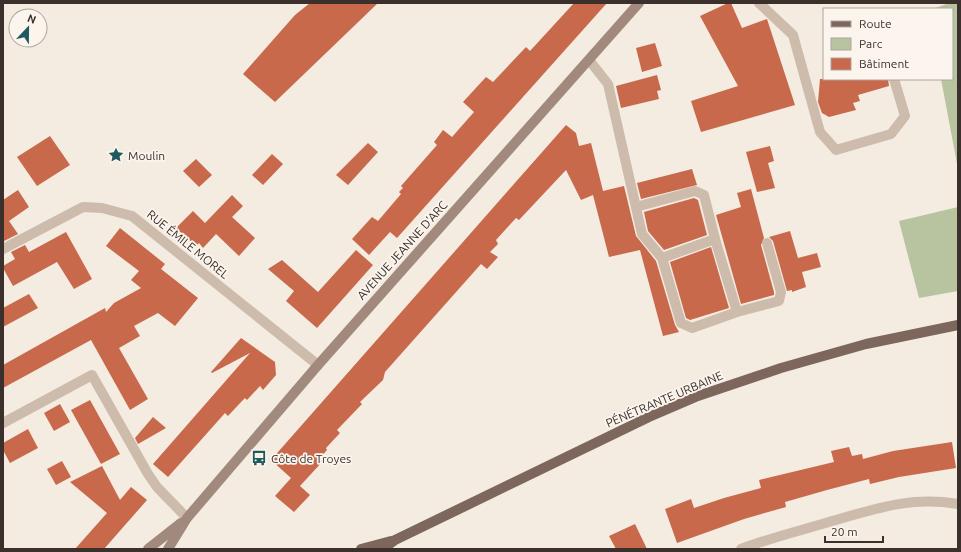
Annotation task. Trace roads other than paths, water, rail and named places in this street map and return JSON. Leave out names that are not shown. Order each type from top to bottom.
[{"type":"main road","name":"AVENUE JEANNE D'ARC","points":[[168,549],[187,518],[318,365],[639,3]]},
{"type":"main road","name":"PÉNÉTRANTE URBAINE","points":[[395,540],[649,417],[698,396],[781,368],[866,344],[958,325]]},
{"type":"main road","name":"AVENUE JEANNE D'ARC","points":[[148,549],[187,518]]},
{"type":"main road","points":[[361,549],[395,540]]},
{"type":"main road","points":[[383,549],[395,540]]},
{"type":"street","points":[[759,3],[793,34],[820,132],[836,150],[891,134],[905,116],[894,80]]},
{"type":"street","points":[[588,60],[608,84],[642,234],[662,258],[681,323],[692,328],[737,312],[779,301],[781,292],[767,244]]},
{"type":"street","points":[[636,207],[695,191],[704,195],[715,239],[737,312]]},
{"type":"street","name":"RUE ÉMILE MOREL","points":[[3,249],[83,207],[102,208],[132,216],[318,365]]},
{"type":"street","points":[[662,258],[715,239]]},
{"type":"street","points":[[3,423],[92,375],[148,474],[157,487],[187,518]]},
{"type":"street","points":[[741,549],[772,538],[891,505],[922,501],[958,504]]},
{"type":"place","name":"Moulin","points":[[116,155]]},
{"type":"place","name":"Côte de Troyes","points":[[259,458]]}]
